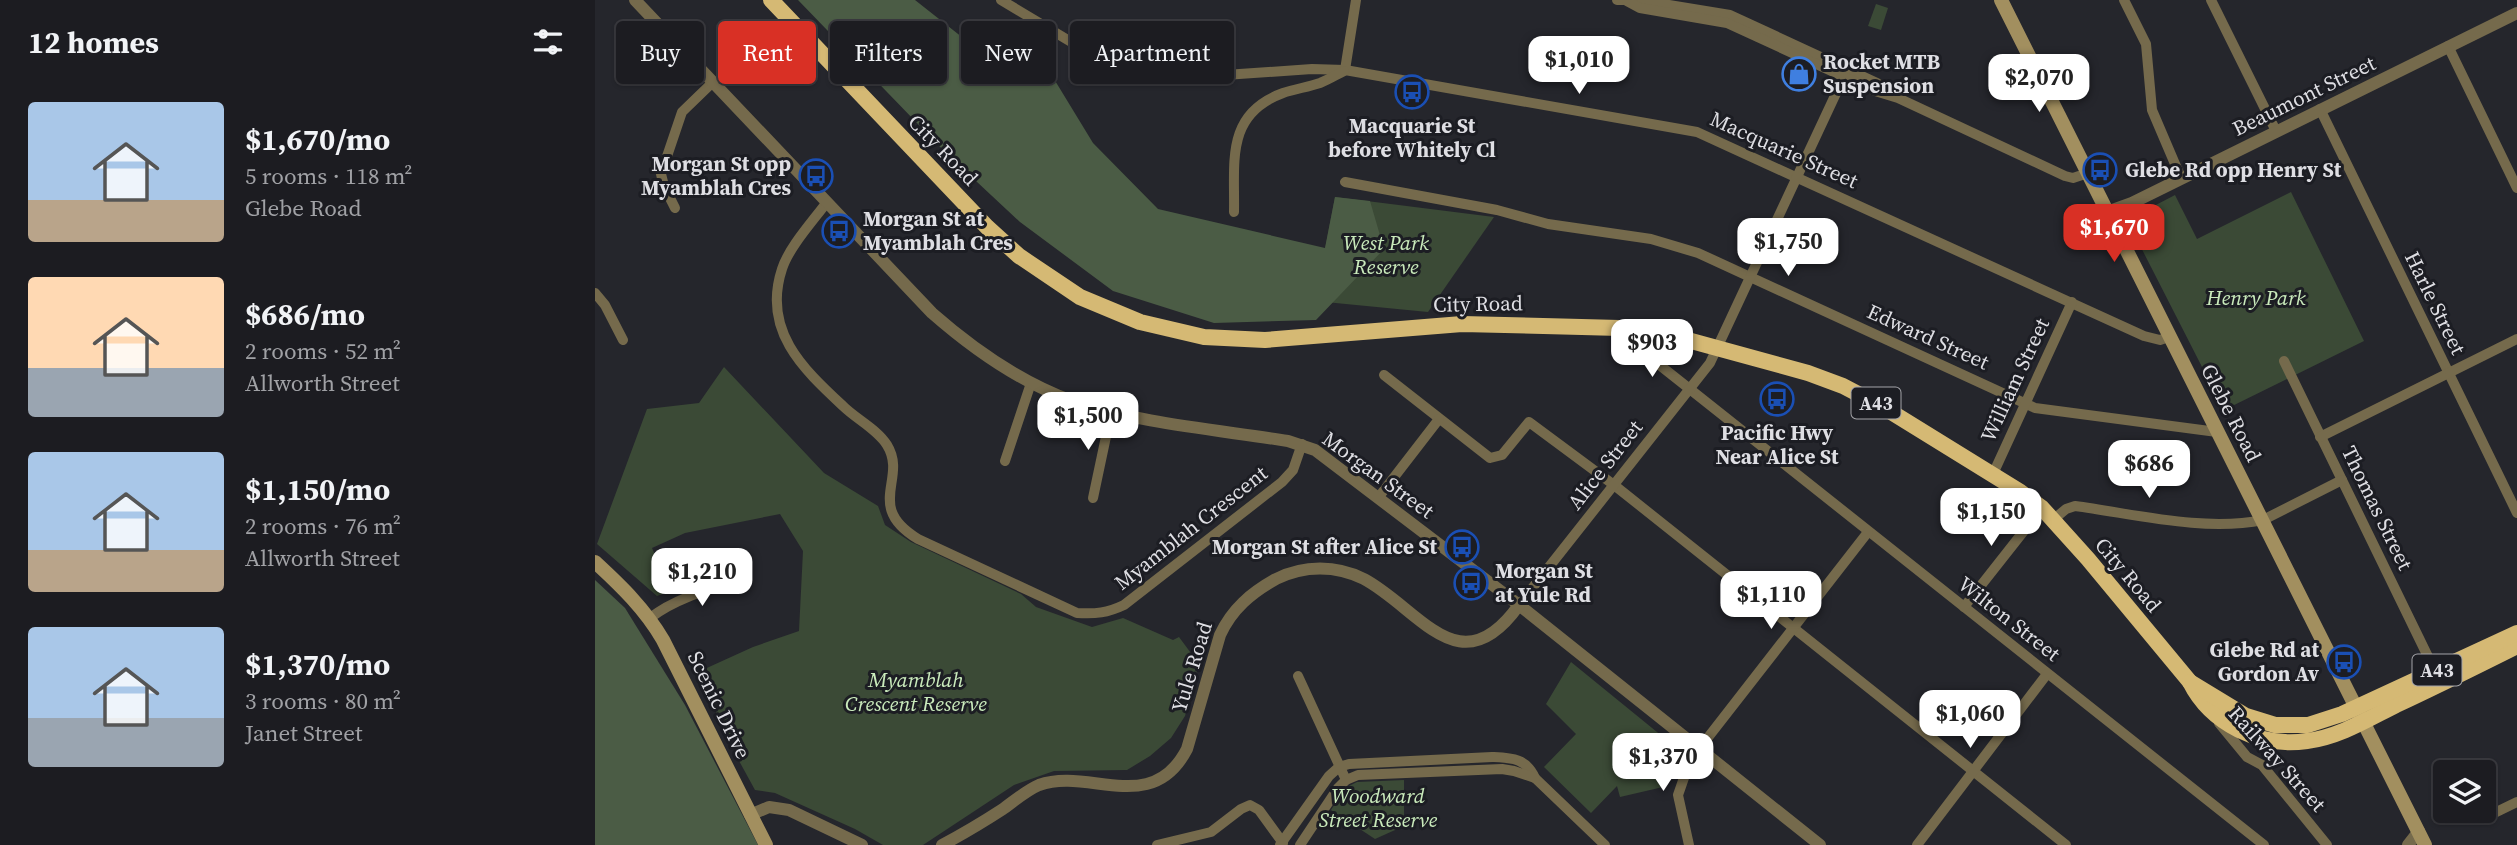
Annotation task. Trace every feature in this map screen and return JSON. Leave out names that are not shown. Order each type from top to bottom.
[{"type":"highway","name":"City Road","points":[[771,0],[987,227],[1019,256],[1080,297],[1140,322],[1204,337],[1265,341],[1462,324],[1603,327],[1656,332],[1808,373],[1843,386],[1892,412],[1993,474],[2048,514],[2190,682],[2199,699],[2232,727],[2291,743],[2322,738],[2360,714],[2517,646]]},
{"type":"highway","name":"A43","points":[[2360,714],[2435,671],[2517,633]]},
{"type":"highway","name":"City Road","points":[[2190,682],[2231,708],[2275,725],[2300,727],[2360,714]]},
{"type":"main road","name":"Glebe Road","points":[[2001,0],[2422,838]]},
{"type":"main road","name":"Scenic Drive","points":[[595,562],[650,618],[766,845]]},
{"type":"street","name":"Morgan Street","points":[[635,0],[932,313],[967,344],[1031,383],[1070,400],[1111,413],[1302,444],[1315,450],[1520,605],[1820,845]]},
{"type":"street","name":"Macquarie Street","points":[[1001,0],[1118,70],[1143,79],[1172,81],[1312,69],[1345,70],[1697,132],[2144,337],[2160,340],[2169,337]]},
{"type":"street","points":[[1234,212],[1237,138],[1243,123],[1253,110],[1266,100],[1321,83],[1345,70],[1356,0]]},
{"type":"street","points":[[1623,0],[1640,8],[1727,23],[1875,91],[1898,98],[2065,176],[2073,178],[2088,173]]},
{"type":"street","points":[[2124,0],[2146,44],[2152,110],[2181,178]]},
{"type":"street","points":[[2211,0],[2276,131]]},
{"type":"street","name":"Beaumont Street","points":[[2107,212],[2517,13]]},
{"type":"street","points":[[2448,46],[2517,188]]},
{"type":"street","points":[[675,208],[664,187],[661,174],[682,112],[712,83]]},
{"type":"street","name":"Alice Street","points":[[1520,605],[1690,390],[1719,348],[1839,87]]},
{"type":"street","name":"Harle Street","points":[[2320,109],[2517,513]]},
{"type":"street","name":"Edward Street","points":[[1345,182],[1497,210],[1548,224],[1651,239],[1698,253],[2035,408],[2217,432]]},
{"type":"street","name":"Myamblah Crescent","points":[[827,202],[782,267],[776,300],[778,320],[785,340],[801,363],[843,406],[882,437],[892,462],[891,508],[904,530],[918,539],[1077,612],[1108,612],[1124,605],[1282,482],[1293,470],[1302,444]]},
{"type":"street","points":[[595,293],[605,305],[623,340]]},
{"type":"street","name":"William Street","points":[[1993,474],[2072,302]]},
{"type":"street","points":[[2321,437],[2517,339]]},
{"type":"street","name":"Wilton Street","points":[[1633,344],[2264,845]]},
{"type":"street","name":"Thomas Street","points":[[2284,361],[2435,671]]},
{"type":"street","points":[[1384,375],[1490,458],[1501,455],[1529,422],[1614,485],[2066,845]]},
{"type":"street","points":[[1005,461],[1031,383]]},
{"type":"street","points":[[1093,498],[1111,413]]},
{"type":"street","points":[[1378,498],[1439,419]]},
{"type":"street","points":[[1963,607],[2048,514],[2075,506],[2210,524],[2235,524],[2263,520],[2342,480]]},
{"type":"street","points":[[1689,845],[1678,795],[1686,772],[1699,749],[1868,532]]},
{"type":"street","name":"Yule Road","points":[[942,845],[1039,785],[1065,781],[1117,788],[1149,784],[1166,774],[1180,762],[1187,749],[1220,635],[1228,618],[1248,597],[1282,576],[1311,568],[1347,572],[1377,587],[1420,623],[1446,638],[1457,640],[1474,640],[1489,636],[1502,626],[1520,605]]},
{"type":"street","points":[[650,618],[686,597],[743,579]]},
{"type":"street","points":[[1917,845],[2047,674]]},
{"type":"street","points":[[1298,676],[1346,780]]},
{"type":"street","name":"Railway Street","points":[[2199,699],[2247,757],[2262,765],[2327,845]]},
{"type":"street","points":[[1157,845],[1211,832],[1250,805],[1259,810],[1281,844],[1329,776],[1339,767],[1349,764],[1512,758],[1530,767],[1535,778],[1605,845]]},
{"type":"street","points":[[1300,845],[1338,788],[1346,780],[1358,775],[1502,769],[1535,778]]},
{"type":"street","points":[[2496,812],[2517,802]]},
{"type":"street","points":[[750,814],[769,807],[789,810],[862,845]]},
{"type":"street","points":[[2408,845],[2422,838]]},
{"type":"green space","points":[[798,0],[915,0],[942,21],[830,21],[830,33]]},
{"type":"green space","points":[[1876,4],[1888,8],[1881,30],[1868,26]]},
{"type":"green space","points":[[947,25],[961,36],[961,84],[1056,82],[1093,143],[1158,209],[1325,248],[1335,197],[1370,201],[1384,249],[1316,320],[1214,323],[1113,291],[1020,222],[946,153],[879,84],[947,84]]},
{"type":"green space","name":"Henry Park","points":[[2291,192],[2364,341],[2224,410],[2127,220],[2175,195],[2197,239]]},
{"type":"green space","name":"West Park Reserve","points":[[1335,197],[1494,217],[1428,312],[1315,301]]},
{"type":"green space","name":"Myamblah Crescent Reserve","points":[[724,367],[824,473],[878,506],[885,525],[911,542],[1021,594],[1036,607],[1092,627],[1123,618],[1173,640],[1179,637],[1199,664],[1185,716],[1171,738],[1150,756],[1127,770],[1054,771],[1014,785],[923,845],[883,845],[855,829],[775,793],[755,790],[732,748],[698,672],[753,647],[799,631],[803,551],[780,514],[685,533],[652,548],[671,591],[657,596],[597,544],[647,409],[699,403]]},
{"type":"green space","points":[[595,580],[625,608],[685,705],[758,845],[595,845]]},
{"type":"green space","points":[[1571,662],[1684,754],[1662,782],[1663,787],[1620,797],[1617,786],[1591,813],[1544,767],[1576,734],[1546,704]]},
{"type":"green space","name":"Woodward Street Reserve","points":[[1404,780],[1404,826],[1375,839],[1331,810],[1345,788],[1357,782]]},
{"type":"place","name":"Rocket MTB Suspension","points":[[1799,74]]},
{"type":"place","name":"Macquarie St before Whitely Cl","points":[[1412,92]]},
{"type":"place","name":"Glebe Rd opp Henry St","points":[[2100,170]]},
{"type":"place","name":"Morgan St opp Myamblah Cres","points":[[816,176]]},
{"type":"place","name":"Morgan St at Myamblah Cres","points":[[839,231]]},
{"type":"place","name":"Pacific Hwy Near Alice St","points":[[1777,399]]},
{"type":"place","name":"Morgan St after Alice St","points":[[1462,547]]},
{"type":"place","name":"Morgan St at Yule Rd","points":[[1471,583]]},
{"type":"place","name":"Glebe Rd at Gordon Av","points":[[2344,662]]}]
